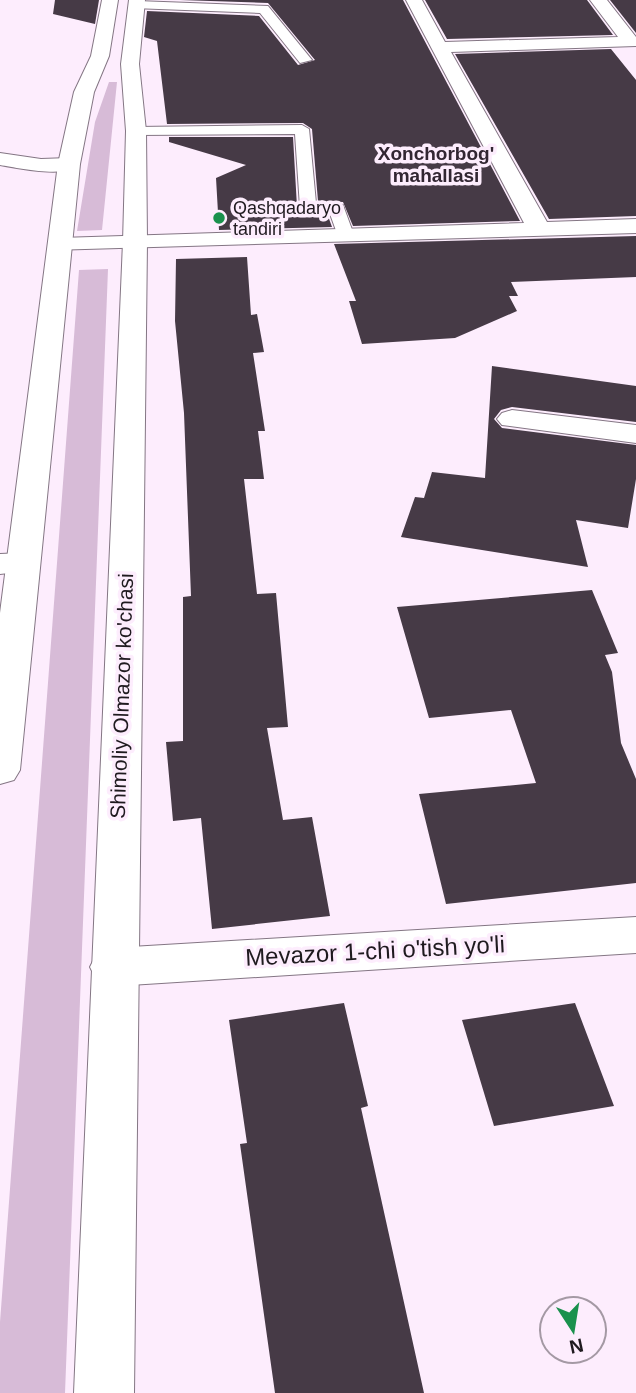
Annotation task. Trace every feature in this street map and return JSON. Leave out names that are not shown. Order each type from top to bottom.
[{"type":"main road","points":[[414,0],[539,229]]},
{"type":"main road","points":[[598,0],[634,44]]},
{"type":"main road","points":[[0,770],[12,564],[60,245],[69,164],[84,92],[128,2]]},
{"type":"main road","name":"Shimoliy Olmazor ko'chasi","points":[[104,1393],[135,242],[136,131],[128,2]]},
{"type":"main road","points":[[440,47],[634,44]]},
{"type":"main road","points":[[0,159],[41,165],[69,164]]},
{"type":"main road","points":[[60,245],[636,226]]},
{"type":"main road","points":[[512,419],[636,434]]},
{"type":"main road","name":"Mevazor 1-chi o'tish yo'li","points":[[114,967],[636,935]]},
{"type":"lane","points":[[128,2],[266,4],[305,60]]},
{"type":"lane","points":[[136,131],[302,129],[308,207],[337,209],[345,235]]},
{"type":"shaded area","points":[[109,82],[117,82],[102,230],[77,231],[95,122]]},
{"type":"shaded area","points":[[108,269],[65,1393],[0,1393],[0,1322],[79,270]]},
{"type":"building","points":[[55,0],[99,0],[95,24],[53,14]]},
{"type":"building","points":[[180,0],[403,0],[520,221],[353,226],[343,202],[318,201],[312,129],[303,123],[167,124],[157,41],[144,37],[147,11],[259,16],[298,65],[315,60],[268,3]]},
{"type":"building","points":[[425,0],[587,0],[613,35],[447,39]]},
{"type":"building","points":[[610,0],[636,0],[636,33]]},
{"type":"building","points":[[611,49],[636,80],[636,216],[549,219],[455,54]]},
{"type":"building","points":[[169,137],[293,137],[297,207],[308,215],[328,216],[332,227],[219,230],[216,178],[246,165],[169,142]]},
{"type":"building","points":[[636,236],[636,277],[511,282],[518,296],[509,296],[517,311],[455,338],[362,344],[349,301],[356,301],[334,244]]},
{"type":"building","points":[[247,257],[251,315],[257,314],[264,352],[253,353],[265,431],[258,431],[264,479],[244,479],[257,594],[276,593],[288,727],[267,728],[283,820],[312,817],[330,916],[212,929],[201,818],[173,821],[166,742],[183,741],[183,597],[191,596],[184,413],[175,321],[176,259]]},
{"type":"building","points":[[492,366],[636,386],[636,422],[512,407],[501,410],[494,419],[502,428],[636,445],[636,479],[628,528],[576,520],[588,567],[401,537],[415,497],[424,498],[432,472],[485,478]]},
{"type":"building","points":[[592,590],[618,653],[605,655],[612,672],[621,743],[636,779],[636,883],[446,904],[419,794],[536,783],[511,710],[429,718],[397,607]]},
{"type":"building","points":[[344,1003],[368,1106],[361,1108],[424,1393],[275,1393],[240,1144],[247,1143],[229,1020]]},
{"type":"building","points":[[575,1003],[614,1106],[494,1126],[462,1020]]},
{"type":"place","name":"Qashqadaryo tandiri","points":[[219,218]]},
{"type":"district","name":"Xonchorbog' mahallasi","points":[[436,164]]}]
